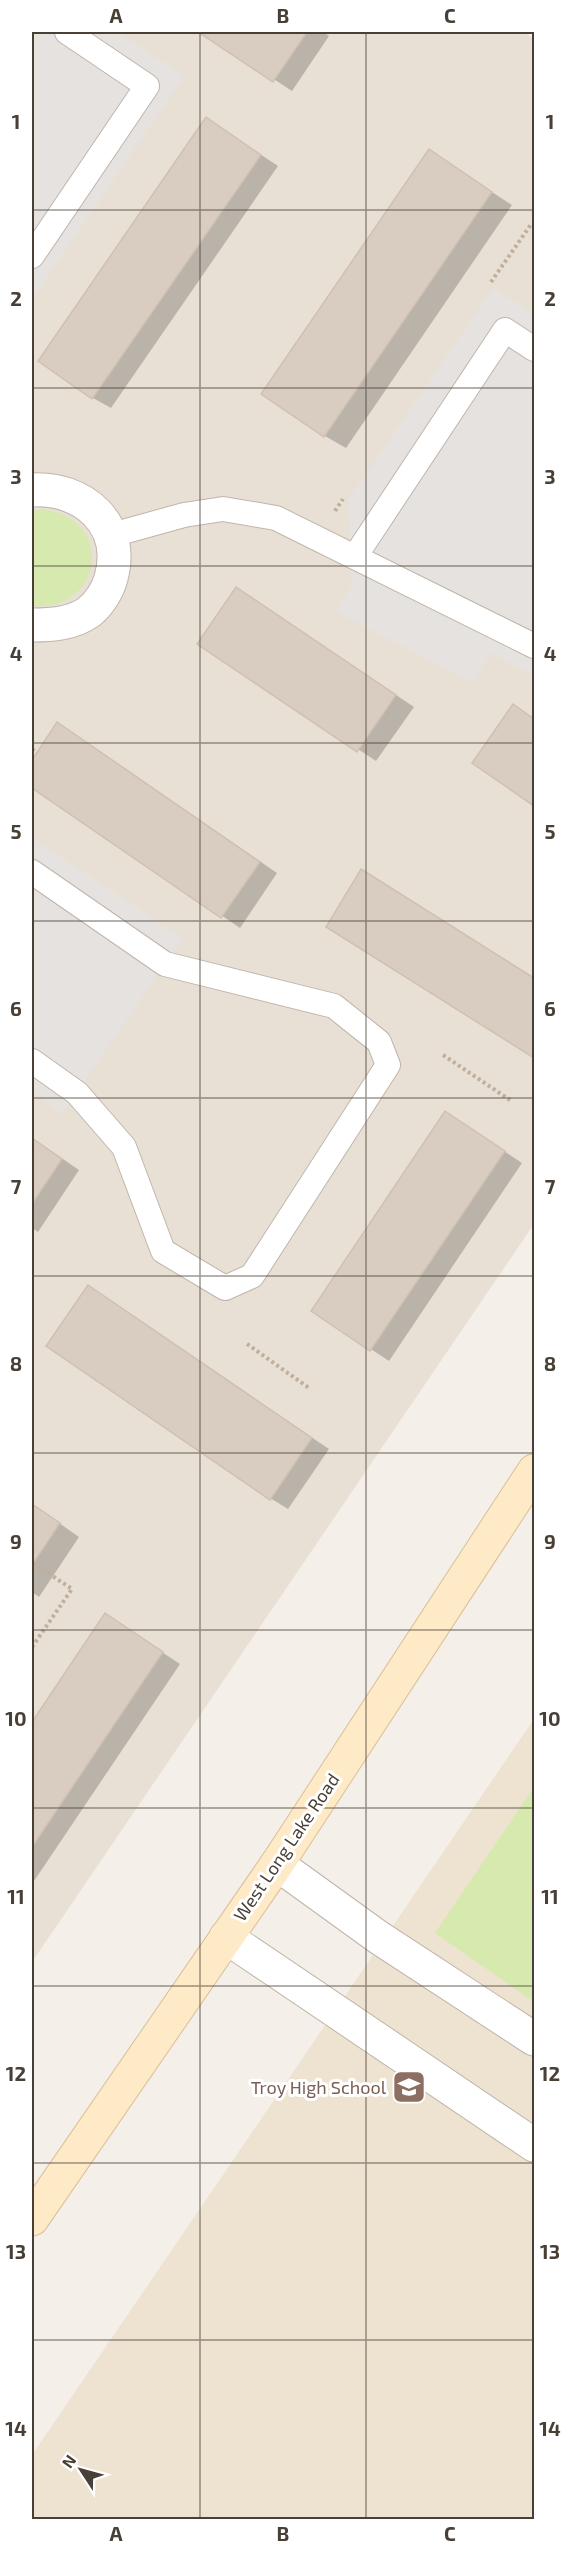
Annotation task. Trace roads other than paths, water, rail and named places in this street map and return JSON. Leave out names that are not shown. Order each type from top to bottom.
[{"type":"main road","name":"West Long Lake Road","points":[[32,2219],[277,1864],[534,1470]]},
{"type":"street","points":[[32,490],[62,492],[78,498],[104,520],[112,535],[116,563],[110,584],[89,612],[71,621],[32,626]]},
{"type":"street","points":[[277,1864],[378,1937],[534,2039]]},
{"type":"street","points":[[226,1937],[534,2145]]},
{"type":"lane","points":[[32,256],[147,86],[67,32]]},
{"type":"lane","points":[[356,555],[505,330],[534,349]]},
{"type":"lane","points":[[112,535],[184,515],[223,509],[276,518],[356,555],[534,646]]},
{"type":"lane","points":[[32,872],[165,964],[334,1006],[379,1042],[388,1065],[252,1276],[225,1288],[164,1251],[124,1147],[77,1093],[32,1060]]},
{"type":"place","name":"Troy High School","points":[[409,2087]]}]
